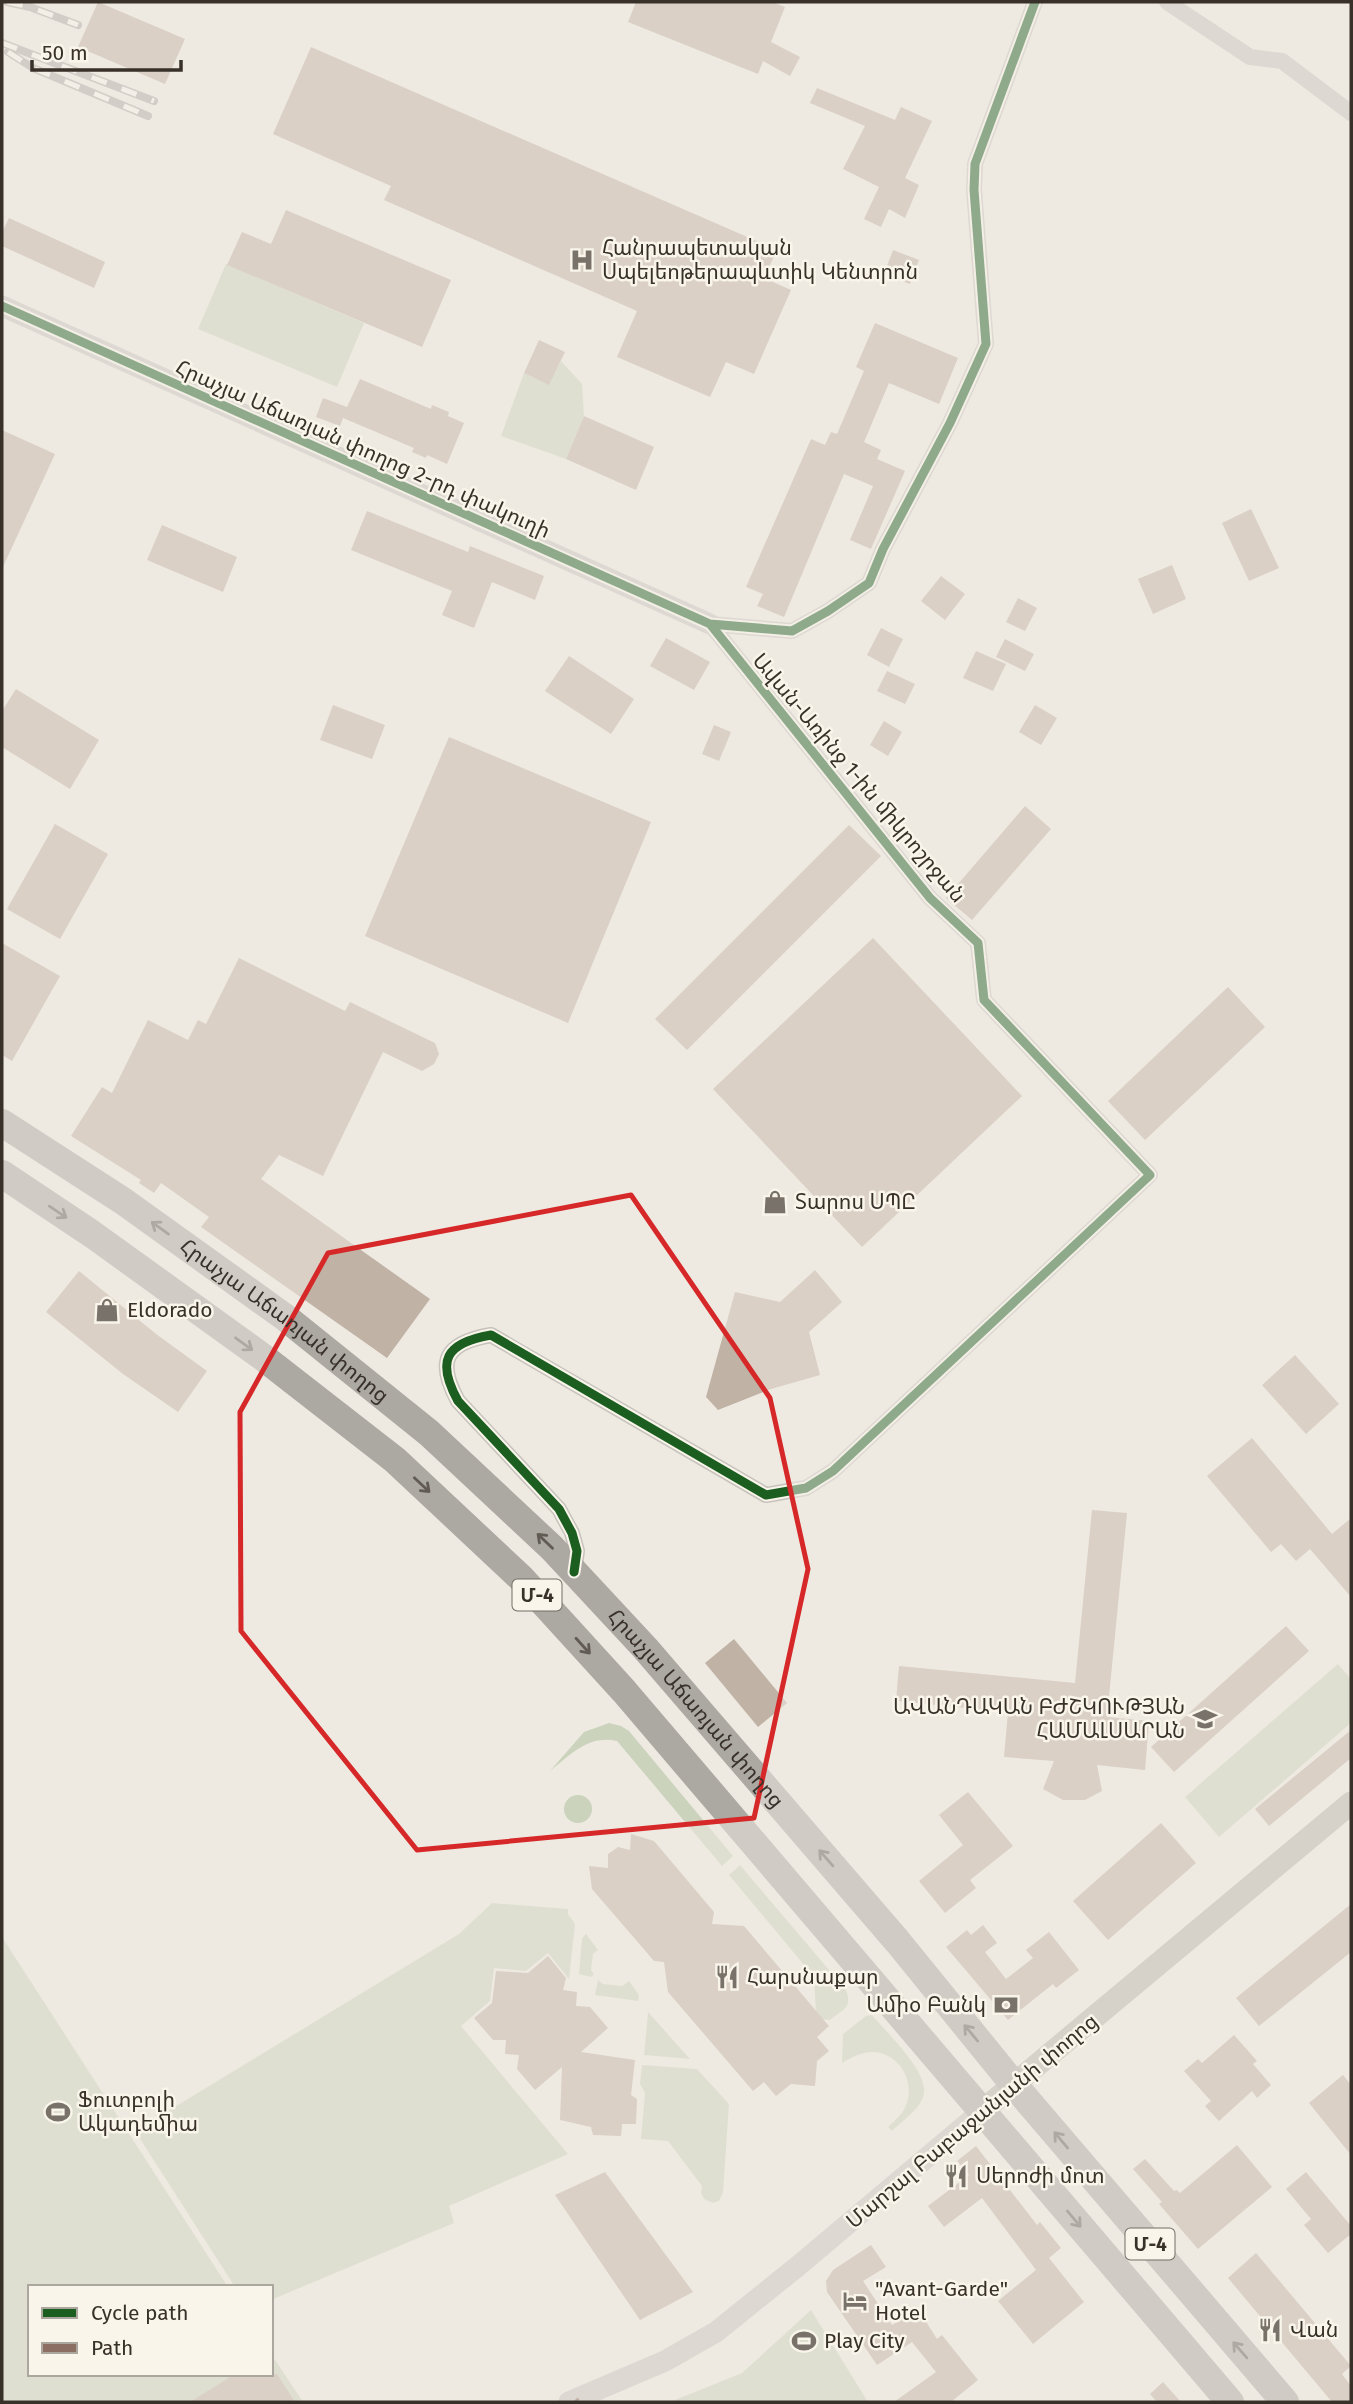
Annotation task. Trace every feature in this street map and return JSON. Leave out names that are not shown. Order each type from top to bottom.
[{"type":"highway","name":"Հրաչյա Աճառյան փողոց","points":[[2,1123],[123,1200],[296,1326],[429,1433],[552,1548],[645,1648],[1285,2402]]},
{"type":"highway","name":"Հրաչյա Աճառյան փողոց","points":[[2,1174],[92,1234],[264,1358],[384,1452],[521,1578],[624,1691],[1230,2402]]},
{"type":"main road","name":"Մարշալ Բաբաջանյանի փողոց","points":[[982,2111],[1351,1803]]},
{"type":"street","name":"Ավան-Առինջ 1-ին միկրոշրջան","points":[[710,624],[792,631],[869,583],[883,549],[950,423],[986,344],[974,190],[975,164],[1035,2]]},
{"type":"street","points":[[1167,2],[1250,57],[1282,61],[1351,113]]},
{"type":"street","name":"Հրաչյա Աճառյան փողոց 2-րդ փակուղի","points":[[2,306],[710,624]]},
{"type":"street","name":"Ավան-Առինջ 1-ին միկրոշրջան","points":[[574,1572],[577,1551],[572,1533],[559,1509],[466,1410],[448,1383],[445,1370],[448,1358],[459,1346],[472,1338],[491,1335],[766,1495],[806,1488],[833,1471],[1150,1175],[984,1000],[978,943],[930,898],[710,624]]},
{"type":"street","name":"Մարշալ Բաբաջանյանի փողոց","points":[[569,2402],[664,2361],[716,2332],[982,2111]]},
{"type":"highlighted area","points":[[631,1195],[770,1398],[808,1569],[754,1818],[417,1850],[241,1631],[240,1412],[328,1253]]},
{"type":"green space","points":[[226,264],[364,323],[337,387],[198,329]]},
{"type":"green space","points":[[561,361],[582,384],[584,416],[566,459],[501,436],[524,373],[549,384]]},
{"type":"green space","points":[[1338,1664],[1351,1679],[1351,1723],[1219,1837],[1185,1797]]},
{"type":"green space","points":[[609,1723],[629,1731],[733,1856],[722,1866],[617,1741],[589,1743],[550,1771],[584,1732]]},
{"type":"green space","points":[[578,1795],[588,1799],[592,1809],[588,1819],[578,1823],[568,1819],[564,1809],[568,1799]]},
{"type":"green space","points":[[740,1865],[846,1990],[847,2005],[830,2020],[821,2019],[816,2014],[814,1977],[729,1875]]},
{"type":"green space","points":[[492,1903],[568,1909],[568,1914],[575,1924],[569,1979],[548,1953],[526,1971],[494,1968],[490,2001],[461,2026],[568,2154],[449,2206],[454,2223],[273,2299],[273,2285],[234,2285],[135,2131],[459,1934]]},
{"type":"green space","points":[[586,1934],[598,1950],[593,1954],[591,1970],[594,1974],[591,1977],[579,1974],[582,1938]]},
{"type":"green space","name":"Ֆուտբոլի Ակադեմիա","points":[[2,1937],[227,2285],[28,2285],[28,2376],[273,2376],[273,2357],[303,2402],[2,2402]]},
{"type":"green space","points":[[598,1980],[603,1984],[622,1986],[629,1981],[639,1995],[638,2001],[595,1995]]},
{"type":"green space","points":[[648,2012],[690,2059],[644,2055]]},
{"type":"green space","points":[[872,2015],[913,2063],[923,2084],[924,2093],[920,2104],[892,2131],[888,2127],[903,2111],[909,2096],[907,2078],[898,2063],[891,2057],[873,2052],[861,2054],[842,2063],[843,2034],[866,2016]]},
{"type":"green space","points":[[642,2065],[697,2069],[729,2104],[723,2192],[719,2201],[713,2203],[704,2199],[702,2186],[668,2141],[641,2139],[645,2093],[640,2084]]},
{"type":"green space","name":"Play City","points":[[811,2310],[868,2402],[670,2402],[742,2373]]},
{"type":"building","points":[[98,2],[185,39],[165,84],[78,47]]},
{"type":"building","points":[[636,2],[772,2],[785,7],[771,42],[800,57],[790,76],[763,61],[758,74],[628,22]]},
{"type":"building","points":[[311,47],[777,250],[764,278],[791,290],[754,374],[726,362],[710,397],[617,357],[637,311],[384,200],[391,186],[273,134]]},
{"type":"building","points":[[817,88],[895,120],[901,107],[932,121],[905,178],[919,185],[905,218],[889,209],[881,227],[864,219],[879,187],[843,169],[865,126],[810,103]]},
{"type":"building","points":[[286,210],[451,280],[422,347],[227,265],[242,232],[271,244]]},
{"type":"building","points":[[9,218],[105,262],[94,288],[2,246],[2,232]]},
{"type":"building","points":[[893,250],[919,260],[910,284],[884,274]]},
{"type":"building","points":[[875,323],[958,358],[939,404],[889,383],[864,442],[881,450],[877,459],[905,471],[871,549],[850,540],[873,486],[844,474],[784,617],[757,606],[763,594],[746,587],[811,439],[825,445],[831,432],[837,434],[864,371],[856,367]]},
{"type":"building","points":[[539,340],[565,352],[549,385],[524,373]]},
{"type":"building","points":[[360,379],[431,409],[432,405],[449,412],[448,416],[464,423],[447,464],[412,452],[414,448],[343,418],[340,426],[316,417],[323,398],[347,407]]},
{"type":"building","points":[[584,416],[654,447],[636,490],[566,459]]},
{"type":"building","points":[[2,430],[55,454],[2,569]]},
{"type":"building","points":[[1251,509],[1279,568],[1249,581],[1222,523]]},
{"type":"building","points":[[367,511],[468,552],[470,546],[544,576],[535,600],[492,582],[474,628],[442,615],[452,591],[351,550]]},
{"type":"building","points":[[162,525],[237,557],[223,592],[147,560]]},
{"type":"building","points":[[1172,565],[1186,599],[1153,614],[1138,579]]},
{"type":"building","points":[[941,576],[965,594],[945,620],[921,601]]},
{"type":"building","points":[[1018,598],[1037,608],[1025,631],[1006,622]]},
{"type":"building","points":[[881,628],[903,639],[889,667],[867,655]]},
{"type":"building","points":[[666,638],[710,662],[694,690],[650,666]]},
{"type":"building","points":[[1005,639],[1034,654],[1025,671],[996,657]]},
{"type":"building","points":[[976,651],[1006,664],[993,691],[963,678]]},
{"type":"building","points":[[569,656],[634,699],[611,734],[545,691]]},
{"type":"building","points":[[887,671],[915,684],[905,704],[877,691]]},
{"type":"building","points":[[16,689],[99,740],[70,789],[2,747],[2,711]]},
{"type":"building","points":[[333,705],[385,725],[372,759],[320,740]]},
{"type":"building","points":[[1035,705],[1057,718],[1041,745],[1019,732]]},
{"type":"building","points":[[884,721],[902,732],[888,756],[870,745]]},
{"type":"building","points":[[714,725],[731,732],[719,761],[702,754]]},
{"type":"building","points":[[449,737],[651,822],[568,1023],[365,936]]},
{"type":"building","points":[[1025,806],[1051,829],[972,920],[946,898]]},
{"type":"building","points":[[55,824],[108,854],[60,939],[7,909]]},
{"type":"building","points":[[849,825],[881,856],[687,1050],[655,1019]]},
{"type":"building","points":[[873,938],[1022,1096],[862,1247],[713,1089]]},
{"type":"building","points":[[2,943],[60,976],[12,1061],[2,1055]]},
{"type":"building","points":[[239,958],[345,1011],[350,1002],[435,1043],[439,1054],[434,1064],[422,1071],[383,1052],[323,1176],[279,1155],[261,1179],[430,1299],[387,1358],[201,1227],[209,1217],[161,1183],[154,1193],[139,1183],[141,1180],[71,1136],[102,1087],[112,1093],[148,1020],[188,1040],[198,1020],[206,1024]]},
{"type":"building","points":[[1228,987],[1265,1027],[1145,1140],[1108,1101]]},
{"type":"building","points":[[815,1270],[842,1302],[809,1332],[820,1375],[771,1389],[718,1410],[706,1397],[735,1292],[780,1302]]},
{"type":"building","points":[[79,1271],[156,1334],[207,1371],[178,1412],[123,1374],[46,1312]]},
{"type":"building","points":[[1295,1355],[1339,1404],[1306,1434],[1262,1385]]},
{"type":"building","points":[[1252,1438],[1332,1534],[1351,1518],[1351,1597],[1310,1549],[1296,1561],[1281,1544],[1271,1552],[1207,1476]]},
{"type":"building","points":[[1092,1510],[1127,1513],[1107,1717],[1149,1721],[1145,1770],[1097,1765],[1102,1791],[1085,1800],[1063,1800],[1043,1789],[1054,1761],[1004,1757],[1008,1712],[896,1701],[899,1666],[1075,1683]]},
{"type":"building","points":[[1286,1626],[1309,1651],[1174,1772],[1151,1747]]},
{"type":"building","points":[[734,1639],[787,1703],[758,1727],[705,1663]]},
{"type":"building","points":[[1351,1730],[1351,1758],[1269,1826],[1255,1809]]},
{"type":"building","points":[[968,1792],[1013,1846],[970,1880],[976,1888],[945,1913],[919,1881],[963,1845],[939,1815]]},
{"type":"building","points":[[1161,1823],[1196,1863],[1108,1940],[1073,1901]]},
{"type":"building","name":"Հարսնաքար","points":[[631,1834],[654,1841],[714,1912],[712,1924],[744,1926],[829,2026],[817,2037],[829,2051],[817,2061],[815,2086],[791,2084],[776,2096],[764,2082],[753,2091],[668,1992],[664,1962],[654,1961],[592,1889],[589,1866],[608,1868],[608,1854],[618,1847],[630,1850]]},
{"type":"building","points":[[1351,1904],[1351,1952],[1259,2026],[1236,1998]]},
{"type":"building","points":[[983,1925],[997,1943],[985,1952],[1006,1979],[1033,1958],[1026,1950],[1049,1932],[1079,1970],[1056,1988],[1053,1984],[1008,2020],[946,1947],[967,1930],[971,1935]]},
{"type":"building","points":[[548,1956],[566,1978],[563,1990],[577,1992],[576,2006],[590,2007],[608,2028],[581,2052],[635,2060],[631,2095],[637,2099],[636,2124],[622,2124],[621,2136],[593,2135],[591,2127],[560,2120],[562,2067],[535,2090],[517,2069],[519,2055],[505,2054],[506,2040],[493,2040],[474,2018],[492,2003],[496,1971],[528,1973]]},
{"type":"building","points":[[1234,2035],[1257,2061],[1253,2064],[1271,2085],[1257,2098],[1252,2091],[1219,2121],[1205,2106],[1211,2101],[1184,2071],[1198,2059],[1202,2063]]},
{"type":"building","points":[[1343,2075],[1351,2085],[1351,2155],[1309,2103]]},
{"type":"building","points":[[1237,2145],[1272,2187],[1198,2249],[1133,2169],[1145,2159],[1174,2191],[1180,2193]]},
{"type":"building","points":[[976,2146],[1037,2225],[1040,2222],[1061,2248],[1049,2258],[1084,2302],[1033,2344],[998,2301],[1036,2270],[982,2198],[944,2227],[928,2206],[969,2175],[957,2161]]},
{"type":"building","points":[[605,2172],[693,2292],[640,2320],[555,2195]]},
{"type":"building","points":[[1306,2172],[1351,2226],[1351,2234],[1328,2253],[1304,2225],[1311,2219],[1286,2189]]},
{"type":"building","name":"\"Avant-Garde\" Hotel","points":[[871,2245],[886,2267],[863,2281],[892,2325],[918,2309],[937,2339],[942,2335],[978,2380],[951,2402],[894,2402],[936,2372],[912,2342],[877,2365],[827,2292],[826,2281],[833,2270]]},
{"type":"building","points":[[1256,2253],[1351,2366],[1342,2374],[1351,2386],[1351,2402],[1332,2402],[1228,2278]]},
{"type":"building","points":[[277,2374],[295,2402],[190,2402],[232,2376]]},
{"type":"building","points":[[1163,2382],[1181,2402],[1157,2402],[1150,2394]]},
{"type":"railway","points":[[7,2],[30,7],[78,25]]},
{"type":"railway","points":[[2,43],[154,101]]},
{"type":"railway","points":[[8,52],[33,68],[148,116]]},
{"type":"cycle path","points":[[574,1572],[577,1551],[572,1533],[559,1509],[458,1401],[451,1387],[447,1375],[449,1356],[463,1343],[491,1335],[766,1495],[806,1488],[833,1471],[1150,1175],[984,1000],[978,943],[930,898],[710,624],[792,631],[869,583],[883,549],[950,423],[986,344],[974,190],[975,164],[1035,2]]},
{"type":"cycle path","points":[[2,306],[710,624]]},
{"type":"place","name":"Հանրապետական Սպելեոթերապևտիկ Կենտրոն","points":[[582,260]]},
{"type":"place","name":"Տարոս ՍՊԸ","points":[[775,1202]]},
{"type":"place","name":"Eldorado","points":[[107,1310]]},
{"type":"place","name":"ԱՎԱՆԴԱԿԱՆ ԲԺՇԿՈՒԹՅԱՆ ՀԱՄԱԼՍԱՐԱՆ","points":[[1205,1719]]},
{"type":"place","name":"Հարսնաքար","points":[[727,1977]]},
{"type":"place","name":"Ամիօ Բանկ","points":[[1006,2005]]},
{"type":"place","name":"Ֆուտբոլի Ակադեմիա","points":[[58,2112]]},
{"type":"place","name":"Սերոժի մոտ","points":[[956,2176]]},
{"type":"place","name":"\"Avant-Garde\" Hotel","points":[[855,2301]]},
{"type":"place","name":"Վան","points":[[1270,2330]]},
{"type":"place","name":"Play City","points":[[804,2341]]}]
